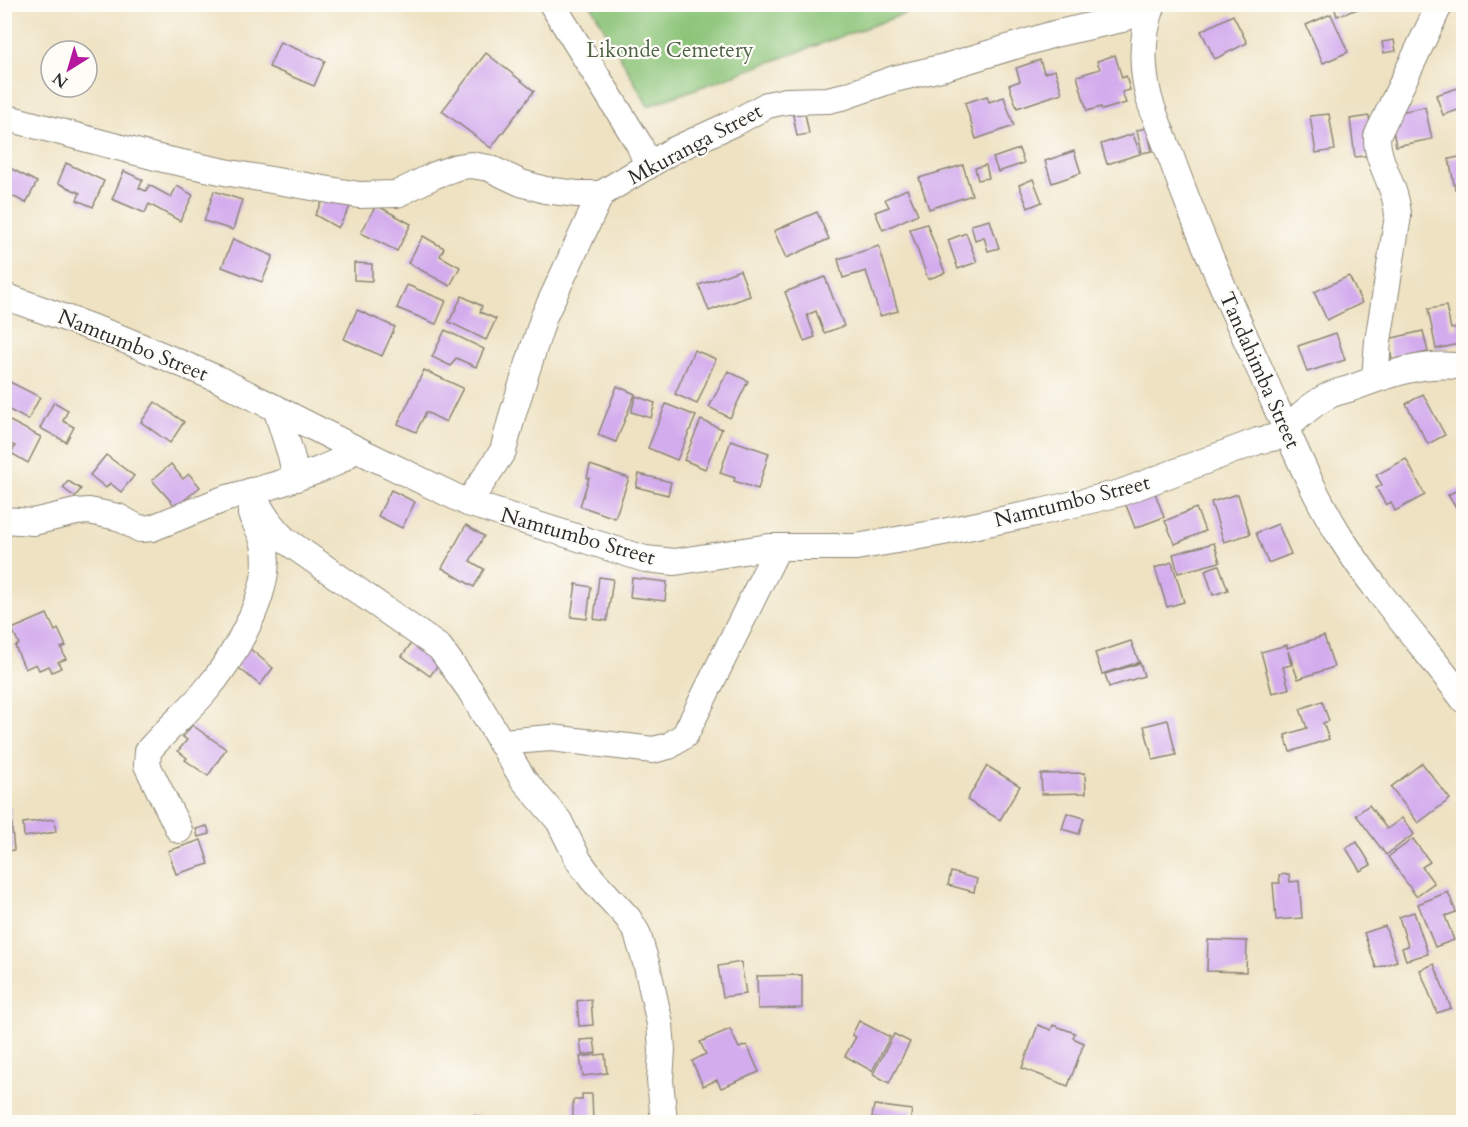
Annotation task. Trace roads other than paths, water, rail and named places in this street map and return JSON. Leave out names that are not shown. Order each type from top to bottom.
[{"type":"street","points":[[552,4],[639,144],[648,166]]},
{"type":"street","name":"Mkuranga Street","points":[[601,194],[694,140],[738,121],[766,105],[786,101],[828,100],[845,96],[894,79],[955,64],[1054,34],[1122,19],[1152,4]]},
{"type":"street","name":"Tandahimba Street","points":[[1152,4],[1143,42],[1144,70],[1149,97],[1188,205],[1236,318],[1321,503],[1342,539],[1374,585],[1464,700]]},
{"type":"street","points":[[1375,378],[1378,341],[1398,216],[1398,201],[1380,155],[1377,136],[1440,4]]},
{"type":"street","points":[[4,117],[163,159],[359,195],[397,194],[457,166],[471,165],[489,168],[521,183],[545,190],[601,194],[544,316],[503,451],[468,503]]},
{"type":"street","name":"Namtumbo Street","points":[[4,296],[148,349],[276,408],[468,503],[645,559],[675,562],[759,548],[856,547],[1041,512],[1120,493],[1288,431]]},
{"type":"street","points":[[1288,431],[1309,408],[1328,395],[1375,378],[1412,368],[1447,365],[1464,367]]},
{"type":"street","points":[[276,408],[296,478]]},
{"type":"street","points":[[4,520],[33,522],[89,511],[118,518],[140,529],[152,528],[224,499],[296,478],[335,463],[356,449]]},
{"type":"street","points":[[247,493],[285,540],[440,648],[470,690],[523,779],[560,820],[579,861],[592,879],[620,908],[637,933],[660,1024],[662,1050],[660,1080],[664,1122]]},
{"type":"street","points":[[179,830],[147,765],[148,751],[203,694],[219,673],[242,638],[257,603],[265,574],[264,544],[247,493]]},
{"type":"street","points":[[500,742],[551,738],[653,750],[669,746],[685,735],[778,547]]},
{"type":"park label","name":"Likonde Cemetery","points":[[670,50]]}]
